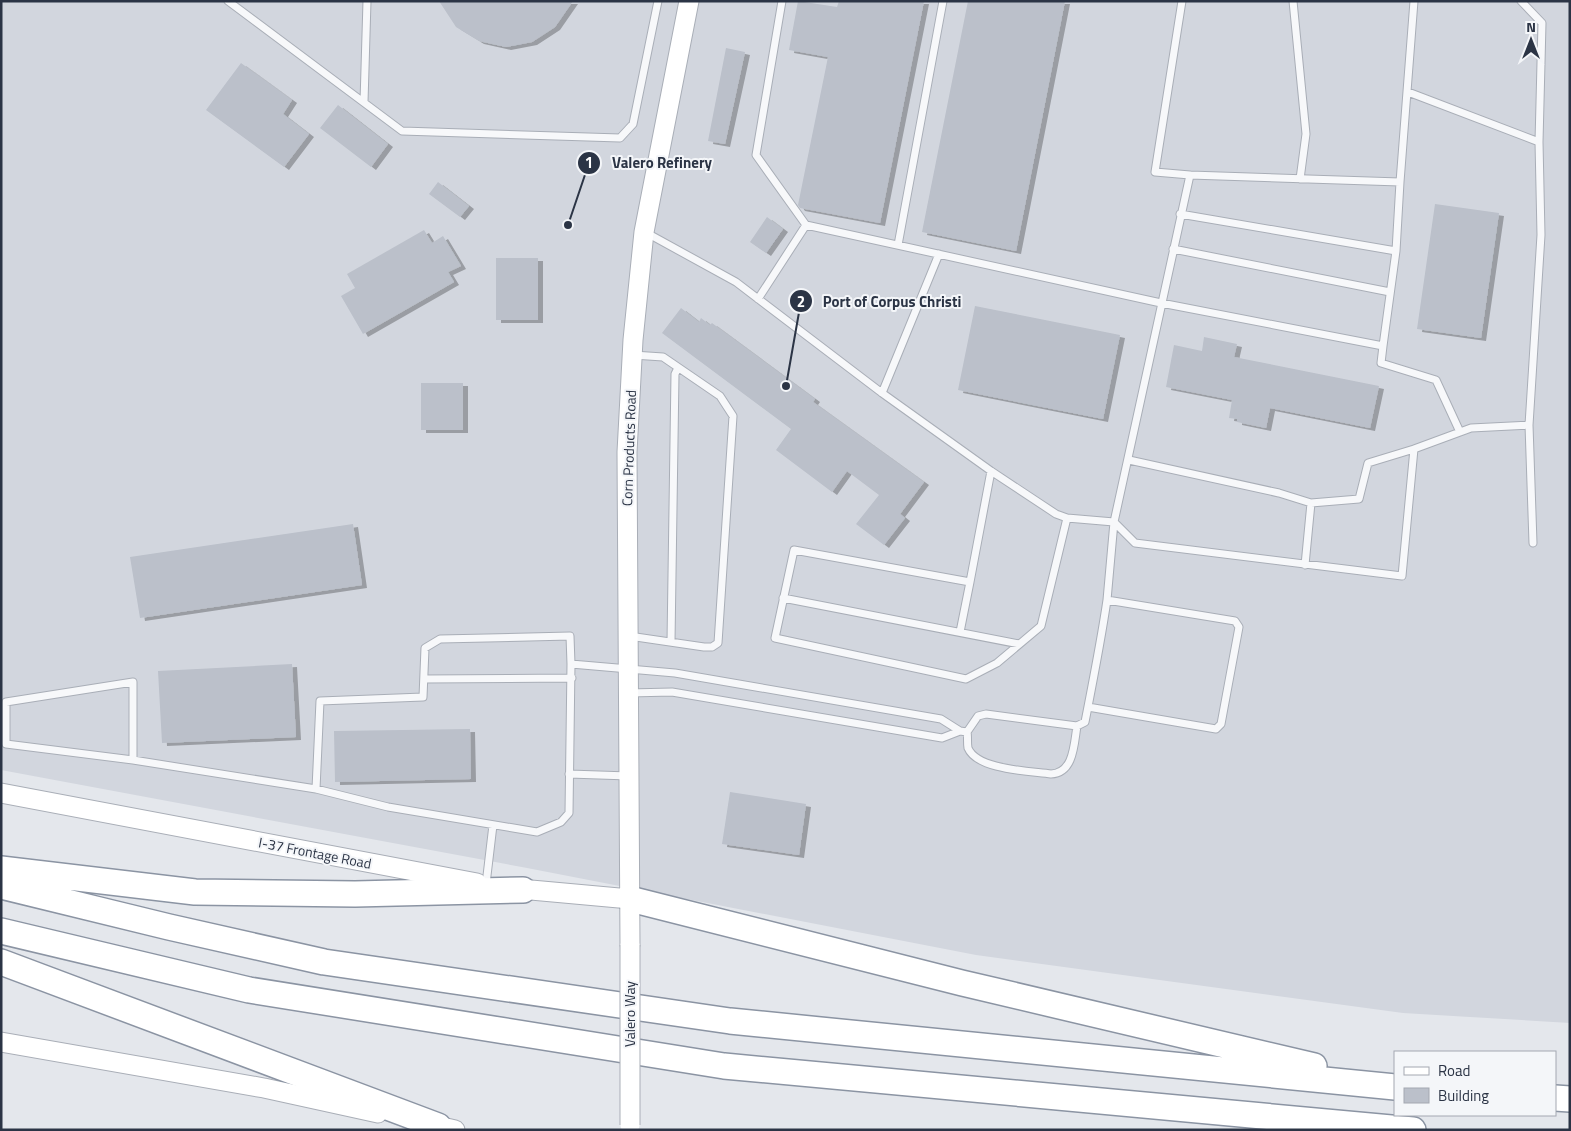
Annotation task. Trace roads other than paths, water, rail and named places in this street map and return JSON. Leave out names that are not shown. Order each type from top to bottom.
[{"type":"highway","points":[[1,869],[195,892],[355,894],[523,890]]},
{"type":"highway","points":[[1,886],[324,962],[711,1019],[1394,1086]]},
{"type":"highway","points":[[630,899],[962,983],[1394,1086]]},
{"type":"highway","points":[[1,931],[249,990],[724,1066],[1413,1130]]},
{"type":"highway","points":[[1,962],[444,1129]]},
{"type":"highway","points":[[1556,1098],[1570,1099]]},
{"type":"main road","name":"Corn Products Road","points":[[630,899],[627,452],[633,355],[644,232],[689,1]]},
{"type":"main road","name":"I-37 Frontage Road","points":[[1,793],[428,875],[523,890],[630,899]]},
{"type":"main road","name":"Valero Way","points":[[630,899],[630,1128]]},
{"type":"main road","points":[[1,1042],[264,1088],[444,1129]]},
{"type":"lane","points":[[228,1],[402,131],[620,138],[633,124],[658,1]]},
{"type":"lane","points":[[364,102],[367,1]]},
{"type":"lane","points":[[782,1],[756,155],[806,225],[1161,303],[1383,346]]},
{"type":"lane","points":[[898,245],[943,1]]},
{"type":"lane","points":[[1182,1],[1155,172],[1190,175],[1400,182]]},
{"type":"lane","points":[[1293,1],[1306,134],[1300,179]]},
{"type":"lane","points":[[1414,1],[1396,251],[1381,363],[1436,380],[1460,432]]},
{"type":"lane","points":[[1521,1],[1542,23],[1539,142],[1541,236],[1530,425],[1533,543]]},
{"type":"lane","points":[[1408,92],[1539,142]]},
{"type":"lane","points":[[628,693],[672,692],[942,738],[964,732],[978,716],[986,714],[1077,726],[1085,722],[1099,656],[1107,600],[1114,522],[1190,175]]},
{"type":"lane","points":[[1180,214],[1396,251]]},
{"type":"lane","points":[[758,299],[806,225]]},
{"type":"lane","points":[[644,232],[736,282],[882,393],[991,471],[1056,514],[1067,518],[1114,522],[1135,543],[1402,576],[1414,449]]},
{"type":"lane","points":[[1173,249],[1390,292]]},
{"type":"lane","points":[[882,393],[939,254]]},
{"type":"lane","points":[[628,636],[704,647],[712,647],[718,643],[733,416],[720,396],[663,357],[633,355]]},
{"type":"lane","points":[[671,642],[675,374],[678,368]]},
{"type":"lane","points":[[1129,460],[1279,493],[1311,503],[1358,499],[1368,463],[1414,449],[1471,428],[1530,425]]},
{"type":"lane","points":[[960,632],[991,471]]},
{"type":"lane","points":[[1305,565],[1311,503]]},
{"type":"lane","points":[[970,582],[794,550],[775,638],[966,680],[997,663],[1041,626],[1067,518]]},
{"type":"lane","points":[[783,598],[1019,644]]},
{"type":"lane","points":[[1088,707],[1216,729],[1221,724],[1235,653],[1239,627],[1235,621],[1107,600]]},
{"type":"lane","points":[[133,760],[133,682],[6,702],[6,744],[133,760],[316,790],[388,807],[537,832],[561,822],[569,813],[572,678],[570,636],[440,639],[425,648],[423,697],[320,701],[316,790]]},
{"type":"lane","points":[[571,664],[675,673],[941,719],[964,732],[968,748],[977,759],[994,766],[1051,774],[1060,774],[1066,768],[1073,753],[1077,726]]},
{"type":"lane","points":[[424,679],[572,678]]},
{"type":"lane","points":[[569,774],[629,776]]},
{"type":"lane","points":[[486,884],[493,825]]},
{"type":"place","name":"Valero Refinery","points":[[568,225]]},
{"type":"place","name":"Port of Corpus Christi","points":[[786,386]]}]
